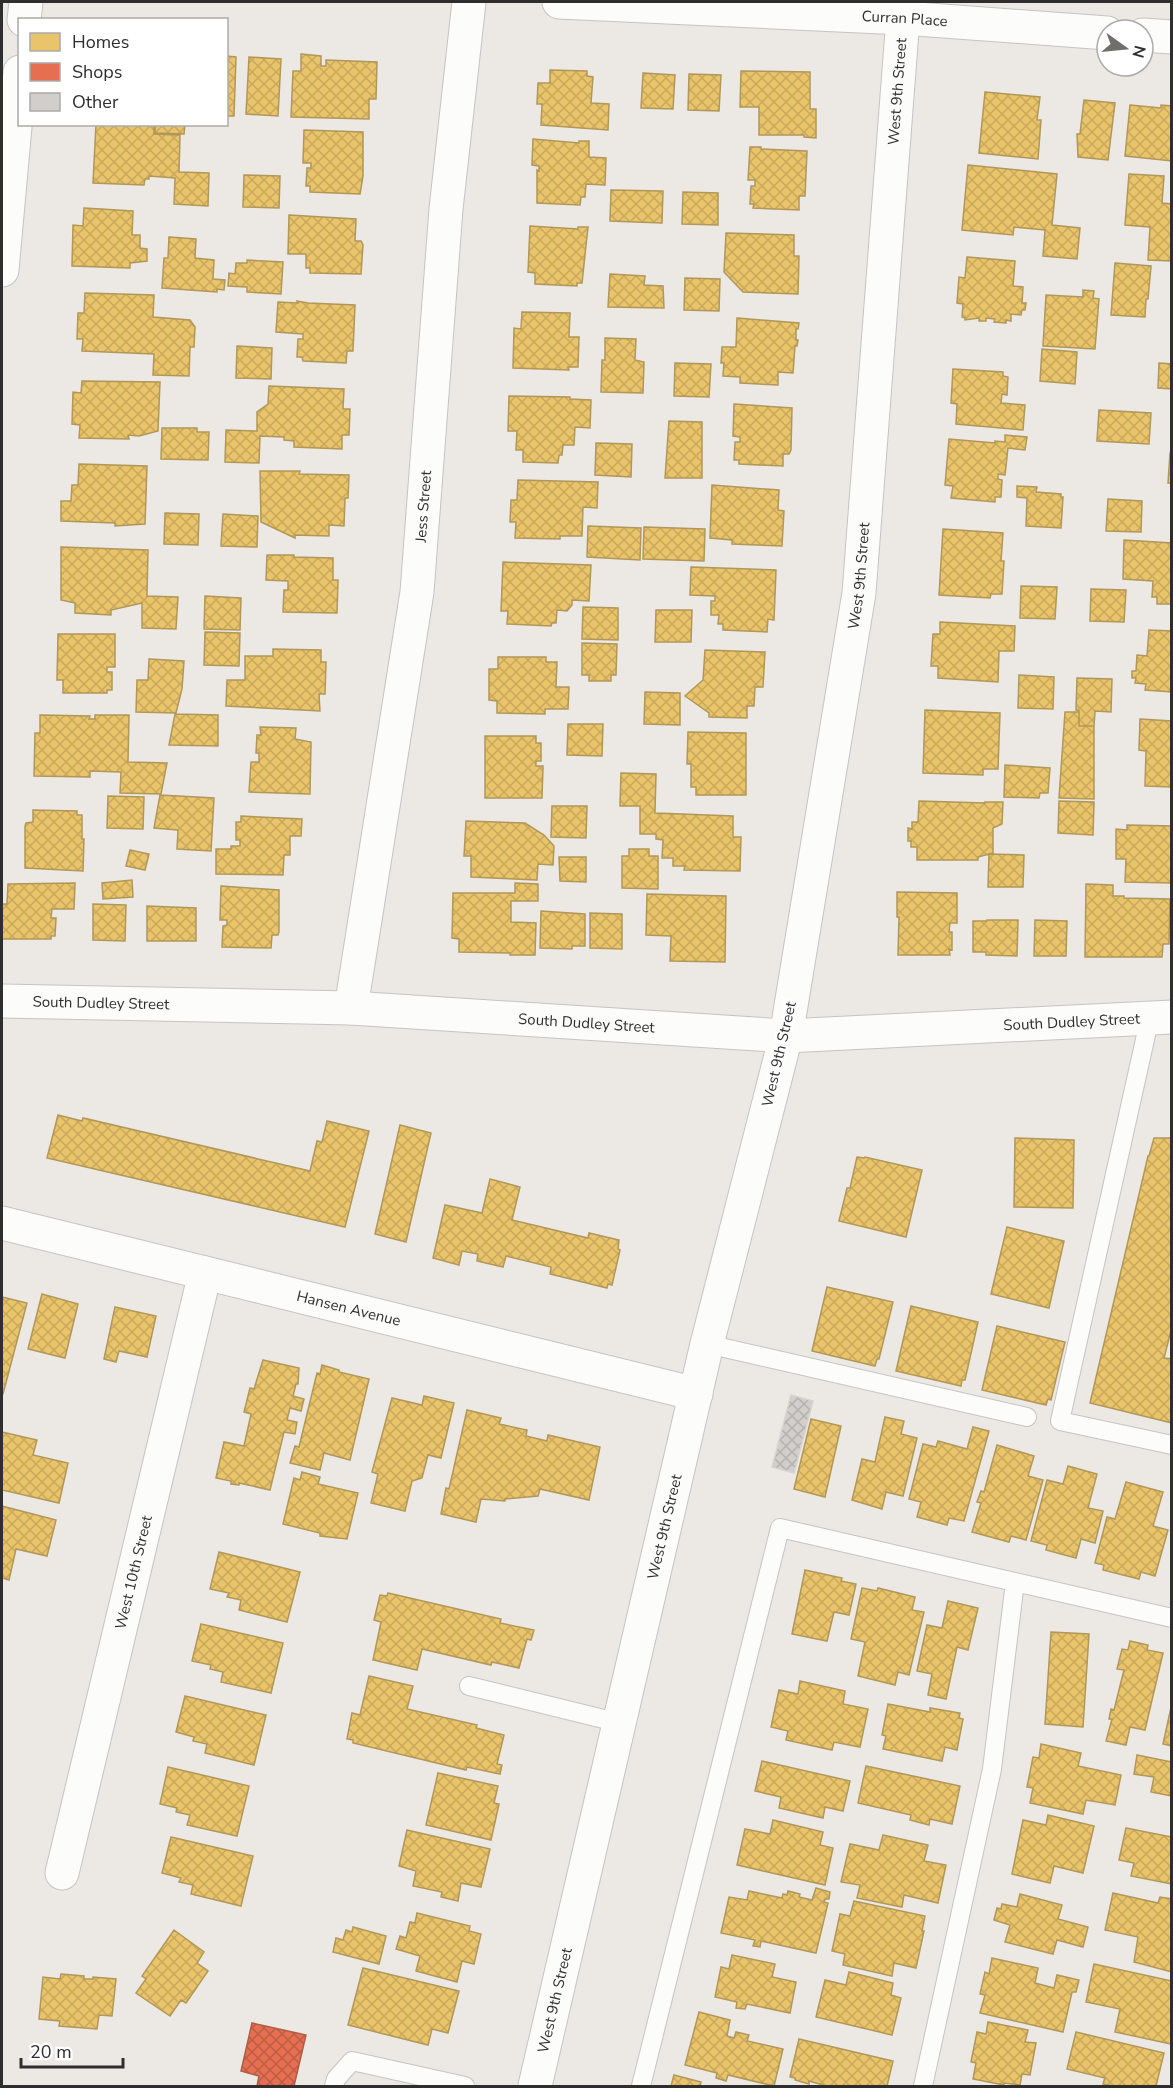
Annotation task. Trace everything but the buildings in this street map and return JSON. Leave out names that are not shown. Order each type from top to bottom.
[{"type":"street","points":[[24,18],[26,2]]},
{"type":"street","name":"Jess Street","points":[[351,1008],[417,592],[446,209],[469,2]]},
{"type":"street","name":"Curran Place","points":[[559,2],[904,10],[1095,32]]},
{"type":"street","name":"West 9th Street","points":[[535,2086],[707,1344],[786,1036],[859,593],[904,10]]},
{"type":"street","points":[[1155,36],[1172,37]]},
{"type":"street","points":[[2,270],[18,94]]},
{"type":"street","name":"South Dudley Street","points":[[2,1001],[351,1008],[786,1036],[1161,1017]]},
{"type":"street","name":"Hansen Avenue","points":[[2,1223],[696,1394]]},
{"type":"street","name":"West 10th Street","points":[[62,1873],[206,1273]]},
{"type":"lane","points":[[1161,1017],[1060,1421],[1172,1445]]},
{"type":"lane","points":[[707,1344],[1027,1417]]},
{"type":"lane","points":[[641,2086],[780,1528],[1172,1618]]},
{"type":"lane","points":[[923,2086],[992,1769],[1015,1582]]},
{"type":"lane","points":[[469,1686],[620,1723]]},
{"type":"lane","points":[[334,2086],[336,2079],[352,2061],[465,2086]]}]
